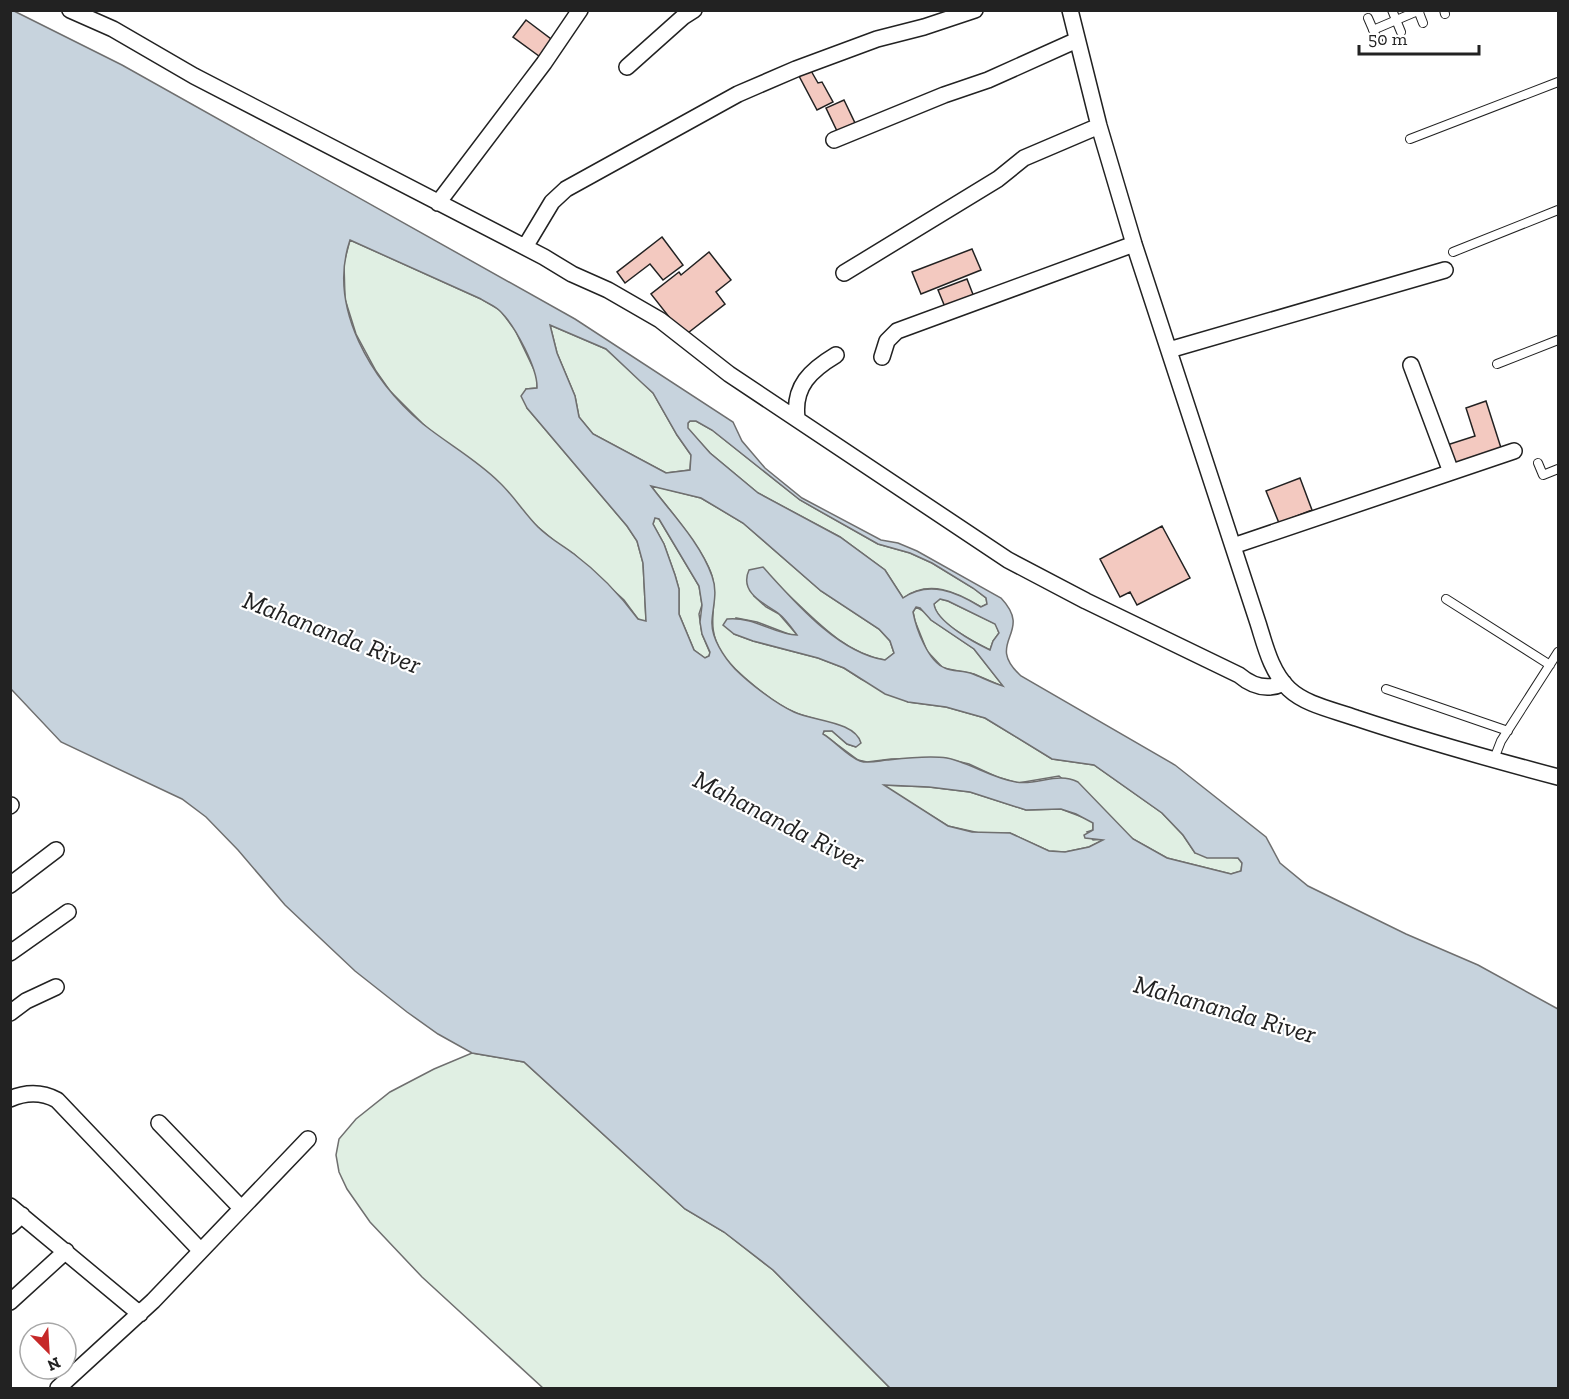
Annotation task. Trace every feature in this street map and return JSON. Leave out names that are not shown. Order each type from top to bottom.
[{"type":"street","points":[[70,10],[113,29],[194,76],[573,274],[608,290],[660,320],[729,374],[1008,560],[1251,683],[1275,687],[1284,683]]},
{"type":"street","points":[[438,203],[544,63],[580,10]]},
{"type":"street","points":[[627,68],[693,10]]},
{"type":"street","points":[[525,247],[552,202],[566,189],[738,94],[796,69],[877,39],[924,27],[975,10]]},
{"type":"street","points":[[1070,10],[1099,126],[1134,244],[1269,656],[1284,683],[1305,700],[1402,733],[1558,777]]},
{"type":"street","points":[[834,140],[988,80],[1077,40]]},
{"type":"street","points":[[844,273],[998,179],[1024,158],[1099,126]]},
{"type":"street","points":[[882,357],[887,341],[897,331],[1134,244]]},
{"type":"street","points":[[1169,350],[1445,270]]},
{"type":"street","points":[[796,418],[799,389],[816,367],[836,355]]},
{"type":"street","points":[[1411,365],[1451,472]]},
{"type":"street","points":[[1233,546],[1514,451]]},
{"type":"street","points":[[10,885],[56,850]]},
{"type":"street","points":[[10,953],[68,912]]},
{"type":"street","points":[[10,1013],[26,1001],[56,987]]},
{"type":"street","points":[[10,1099],[20,1094],[33,1093],[48,1095],[57,1100],[200,1250]]},
{"type":"street","points":[[159,1123],[241,1208]]},
{"type":"street","points":[[58,1389],[140,1314],[308,1138]]},
{"type":"street","points":[[10,1226],[16,1210],[140,1314]]},
{"type":"street","points":[[10,1302],[66,1251]]},
{"type":"lane","points":[[1392,10],[1401,32]]},
{"type":"lane","points":[[1373,30],[1418,11],[1423,23]]},
{"type":"lane","points":[[1368,18],[1378,41]]},
{"type":"lane","points":[[1410,139],[1558,82]]},
{"type":"lane","points":[[1453,252],[1558,210]]},
{"type":"lane","points":[[1497,364],[1558,340]]},
{"type":"lane","points":[[1538,463],[1543,475],[1558,469]]},
{"type":"lane","points":[[1446,599],[1555,659],[1501,741],[1494,759]]},
{"type":"lane","points":[[1386,689],[1508,730]]},
{"type":"green space","points":[[350,240],[481,299],[500,310],[515,330],[537,376],[537,388],[526,389],[527,408],[627,526],[637,541],[643,563],[646,621],[638,619],[624,600],[574,554],[538,527],[422,423],[390,391],[356,334],[345,299],[344,263]]},
{"type":"green space","points":[[550,325],[606,349],[653,393],[691,455],[690,470],[666,473],[593,434],[579,417],[575,396],[557,353]]},
{"type":"green space","points":[[690,421],[696,421],[712,430],[800,500],[878,544],[910,553],[932,563],[973,588],[986,598],[987,604],[981,607],[953,593],[933,589],[913,592],[903,598],[885,570],[840,537],[758,493],[710,453],[687,428]]},
{"type":"green space","points":[[650,485],[701,498],[743,523],[821,591],[879,629],[890,641],[894,653],[885,660],[869,656],[841,642],[781,588],[754,596],[766,607],[779,614],[798,636],[757,622],[736,618],[734,634],[818,658],[844,668],[908,702],[946,707],[985,718],[1052,759],[1094,765],[1162,813],[1183,835],[1195,853],[1238,858],[1242,863],[1241,871],[1231,874],[1167,858],[1133,839],[1059,776],[1018,783],[997,777],[969,764],[944,758],[867,762],[858,760],[823,734],[824,731],[832,731],[847,744],[856,747],[835,729],[824,722],[785,708],[746,679],[723,655],[714,635],[714,590],[710,570],[686,531]]},
{"type":"green space","points":[[655,517],[659,519],[699,586],[702,605],[699,614],[702,634],[710,653],[705,658],[694,650],[679,614],[679,589],[664,544],[653,524]]},
{"type":"green space","points":[[940,599],[996,624],[999,633],[990,650],[957,631],[941,618],[934,604]]},
{"type":"green space","points":[[916,607],[974,649],[1004,687],[974,674],[943,668],[927,651],[915,621],[913,612]]},
{"type":"green space","points":[[882,785],[970,792],[1026,810],[1061,809],[1090,820],[1093,823],[1093,830],[1087,832],[1093,840],[1105,839],[1089,847],[1065,852],[1049,851],[1010,833],[984,834],[948,826]]},
{"type":"green space","points":[[472,1053],[524,1062],[685,1209],[724,1232],[773,1270],[890,1388],[543,1388],[422,1277],[370,1222],[347,1189],[339,1172],[336,1155],[339,1139],[356,1119],[390,1092],[434,1069]]},
{"type":"water","name":"Mahananda River","points":[[10,11],[122,65],[575,319],[733,422],[742,441],[765,468],[802,498],[881,540],[898,543],[917,551],[1001,598],[1010,610],[1013,620],[1007,654],[1011,664],[1021,676],[1175,765],[1266,837],[1280,863],[1308,886],[1406,934],[1478,965],[1558,1009],[1558,1388],[890,1388],[773,1270],[724,1232],[685,1209],[524,1062],[472,1053],[438,1034],[355,971],[285,905],[206,817],[182,799],[61,742],[11,689]],"holes":[[[350,240],[481,299],[501,312],[519,337],[534,370],[537,388],[526,389],[521,396],[527,408],[627,526],[637,541],[643,563],[646,621],[638,619],[592,568],[538,527],[490,474],[404,407],[371,365],[350,317],[345,291],[344,266]],[[550,325],[606,349],[653,393],[691,455],[690,470],[666,473],[593,434],[579,417],[575,396],[557,353]],[[690,421],[696,421],[712,430],[800,500],[878,544],[910,553],[932,563],[973,588],[986,598],[987,604],[981,607],[952,593],[933,589],[923,590],[903,598],[885,570],[840,537],[758,493],[710,453],[688,428]],[[651,486],[701,498],[743,523],[821,591],[879,629],[890,641],[894,653],[885,660],[850,647],[818,624],[763,567],[749,570],[747,585],[754,596],[781,615],[797,635],[746,620],[727,619],[723,625],[734,634],[818,658],[844,668],[885,694],[908,702],[946,707],[985,718],[1052,759],[1094,765],[1162,813],[1183,835],[1195,853],[1207,858],[1238,858],[1242,863],[1241,871],[1231,874],[1167,858],[1133,839],[1078,782],[1070,779],[1055,778],[1024,783],[1016,782],[956,760],[940,757],[870,762],[855,759],[823,734],[824,731],[832,731],[847,744],[856,747],[861,743],[851,730],[802,715],[771,699],[735,669],[727,659],[719,647],[712,627],[714,582],[693,540]],[[655,518],[659,519],[699,586],[702,605],[700,622],[702,634],[710,652],[705,658],[694,650],[679,614],[679,589],[664,544],[653,524]],[[940,599],[948,601],[995,624],[999,633],[990,650],[957,631],[936,611],[934,604]],[[916,607],[920,608],[931,620],[974,649],[1003,686],[973,674],[939,665],[928,652],[913,612]],[[884,785],[970,792],[1026,810],[1061,809],[1093,823],[1093,830],[1084,835],[1085,838],[1103,840],[1089,847],[1065,852],[1049,851],[1010,833],[972,832],[948,826]]]},
{"type":"building","points":[[526,20],[555,42],[543,59],[513,37]]},
{"type":"building","points":[[810,69],[818,83],[822,82],[833,102],[817,110],[799,76]]},
{"type":"building","points":[[844,100],[855,123],[837,131],[826,108]]},
{"type":"building","points":[[662,237],[683,265],[663,280],[650,264],[625,283],[617,272]]},
{"type":"building","points":[[972,249],[981,270],[921,294],[912,272]]},
{"type":"building","points":[[709,252],[731,280],[716,292],[725,304],[684,336],[651,294],[679,272],[681,275]]},
{"type":"building","points":[[967,279],[974,297],[945,307],[938,290]]},
{"type":"building","points":[[1486,401],[1502,451],[1454,467],[1447,445],[1475,436],[1466,408]]},
{"type":"building","points":[[1300,478],[1312,510],[1279,523],[1266,491]]},
{"type":"building","points":[[1162,526],[1190,578],[1137,605],[1130,592],[1120,597],[1100,559]]}]
